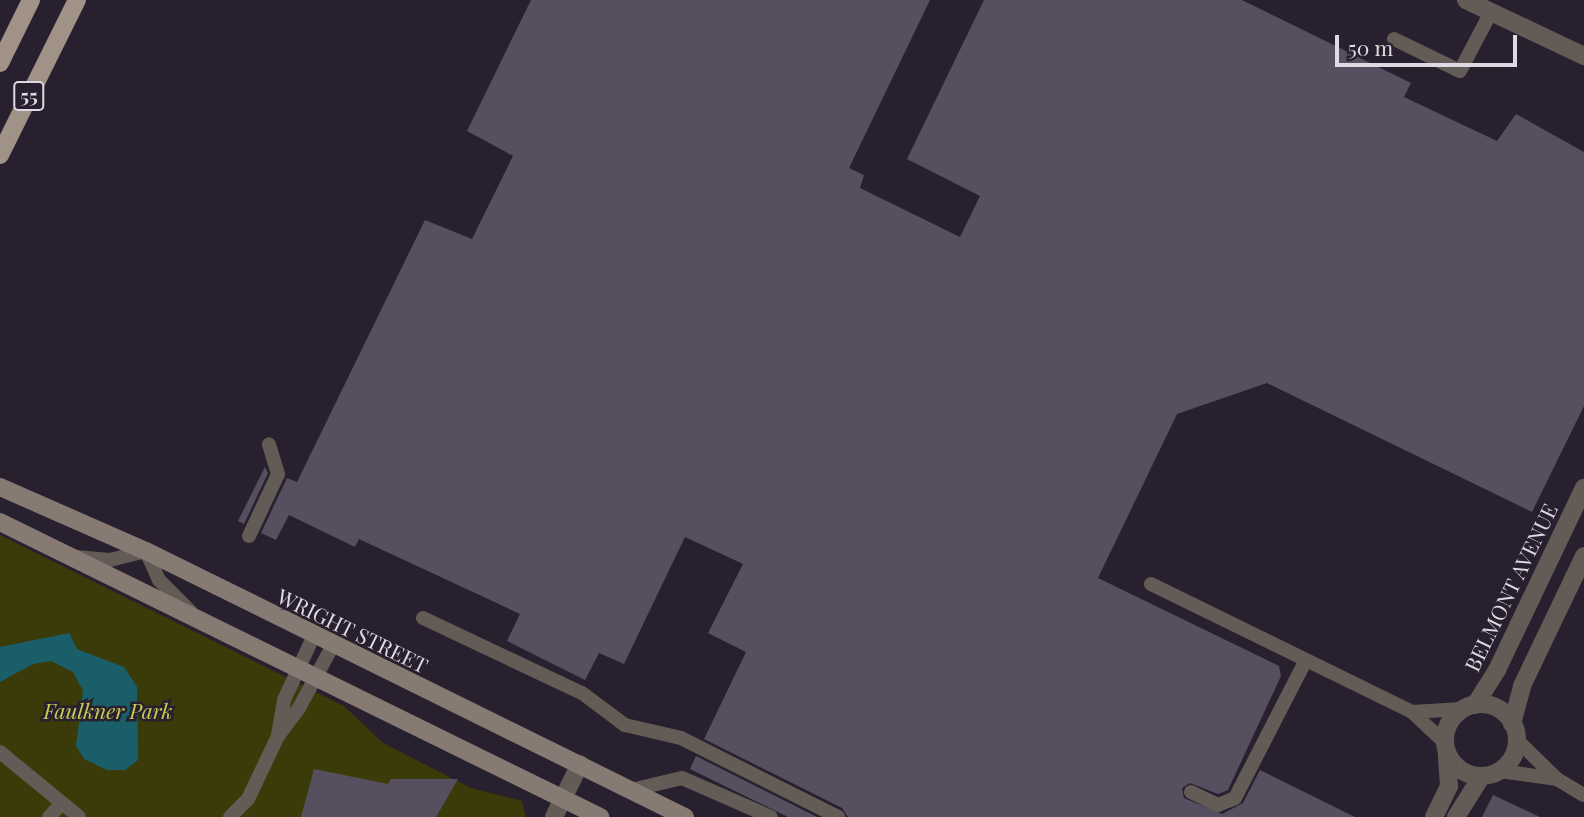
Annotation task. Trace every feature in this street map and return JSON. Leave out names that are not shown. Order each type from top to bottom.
[{"type":"main road","name":"55","points":[[0,63],[31,0]]},
{"type":"main road","name":"55","points":[[0,155],[77,0]]},
{"type":"street","points":[[1466,0],[1584,56]]},
{"type":"street","name":"WRIGHT STREET","points":[[0,487],[146,551],[685,817]]},
{"type":"street","name":"BELMONT AVENUE","points":[[1445,747],[1452,718],[1469,707],[1497,670],[1584,488]]},
{"type":"street","points":[[0,522],[194,615],[600,817]]},
{"type":"street","points":[[1457,817],[1481,777],[1500,771],[1509,763],[1522,686],[1584,556]]},
{"type":"street","name":"BELMONT AVENUE","points":[[1469,707],[1497,708],[1514,732]]},
{"type":"street","points":[[1445,747],[1455,765],[1481,777]]},
{"type":"street","points":[[1434,817],[1449,786],[1445,747]]},
{"type":"street","points":[[554,817],[580,764]]},
{"type":"lane","points":[[1394,39],[1460,71],[1491,12]]},
{"type":"lane","points":[[248,536],[278,474],[269,444]]},
{"type":"lane","points":[[69,557],[110,560],[146,551],[159,580],[194,615]]},
{"type":"lane","points":[[1151,584],[1412,712],[1445,747]]},
{"type":"lane","points":[[423,618],[582,693],[625,726],[681,738],[838,817]]},
{"type":"lane","points":[[278,736],[284,701],[314,635]]},
{"type":"lane","points":[[230,817],[248,799],[278,736],[316,678],[333,645]]},
{"type":"lane","points":[[1191,792],[1218,805],[1235,798],[1306,660]]},
{"type":"lane","points":[[1412,712],[1469,707]]},
{"type":"lane","points":[[1514,732],[1557,779],[1584,795]]},
{"type":"lane","points":[[0,752],[60,805],[79,817]]},
{"type":"lane","points":[[1500,771],[1557,779]]},
{"type":"lane","points":[[631,790],[682,778],[771,817]]},
{"type":"lane","points":[[49,817],[60,805]]},
{"type":"green space","name":"Faulkner Park","points":[[0,535],[344,706],[383,743],[471,788],[522,801],[526,817],[0,817]]},
{"type":"water","points":[[69,633],[77,649],[124,667],[137,687],[138,760],[125,770],[107,770],[84,759],[76,746],[83,691],[73,672],[51,661],[33,664],[0,682],[0,647]]},
{"type":"building","points":[[531,0],[930,0],[849,168],[864,175],[860,188],[960,237],[980,196],[907,159],[984,0],[1242,0],[1411,83],[1404,97],[1497,141],[1516,114],[1584,152],[1584,406],[1532,512],[1267,383],[1177,414],[1098,578],[1279,666],[1281,676],[1228,790],[1218,794],[1190,783],[1182,788],[1184,798],[1222,814],[1243,803],[1260,770],[1355,817],[848,817],[842,808],[704,739],[746,652],[708,633],[743,564],[685,537],[624,664],[599,653],[585,680],[507,641],[520,614],[359,539],[355,547],[289,515],[276,540],[261,533],[287,478],[297,482],[425,220],[472,239],[513,156],[467,131]]},
{"type":"building","points":[[265,467],[268,473],[244,524],[238,521]]},
{"type":"building","points":[[696,756],[817,817],[788,817],[690,769]]},
{"type":"building","points":[[314,769],[388,784],[391,779],[458,779],[436,817],[301,817]]},
{"type":"building","points":[[1493,795],[1540,817],[1482,817]]}]
